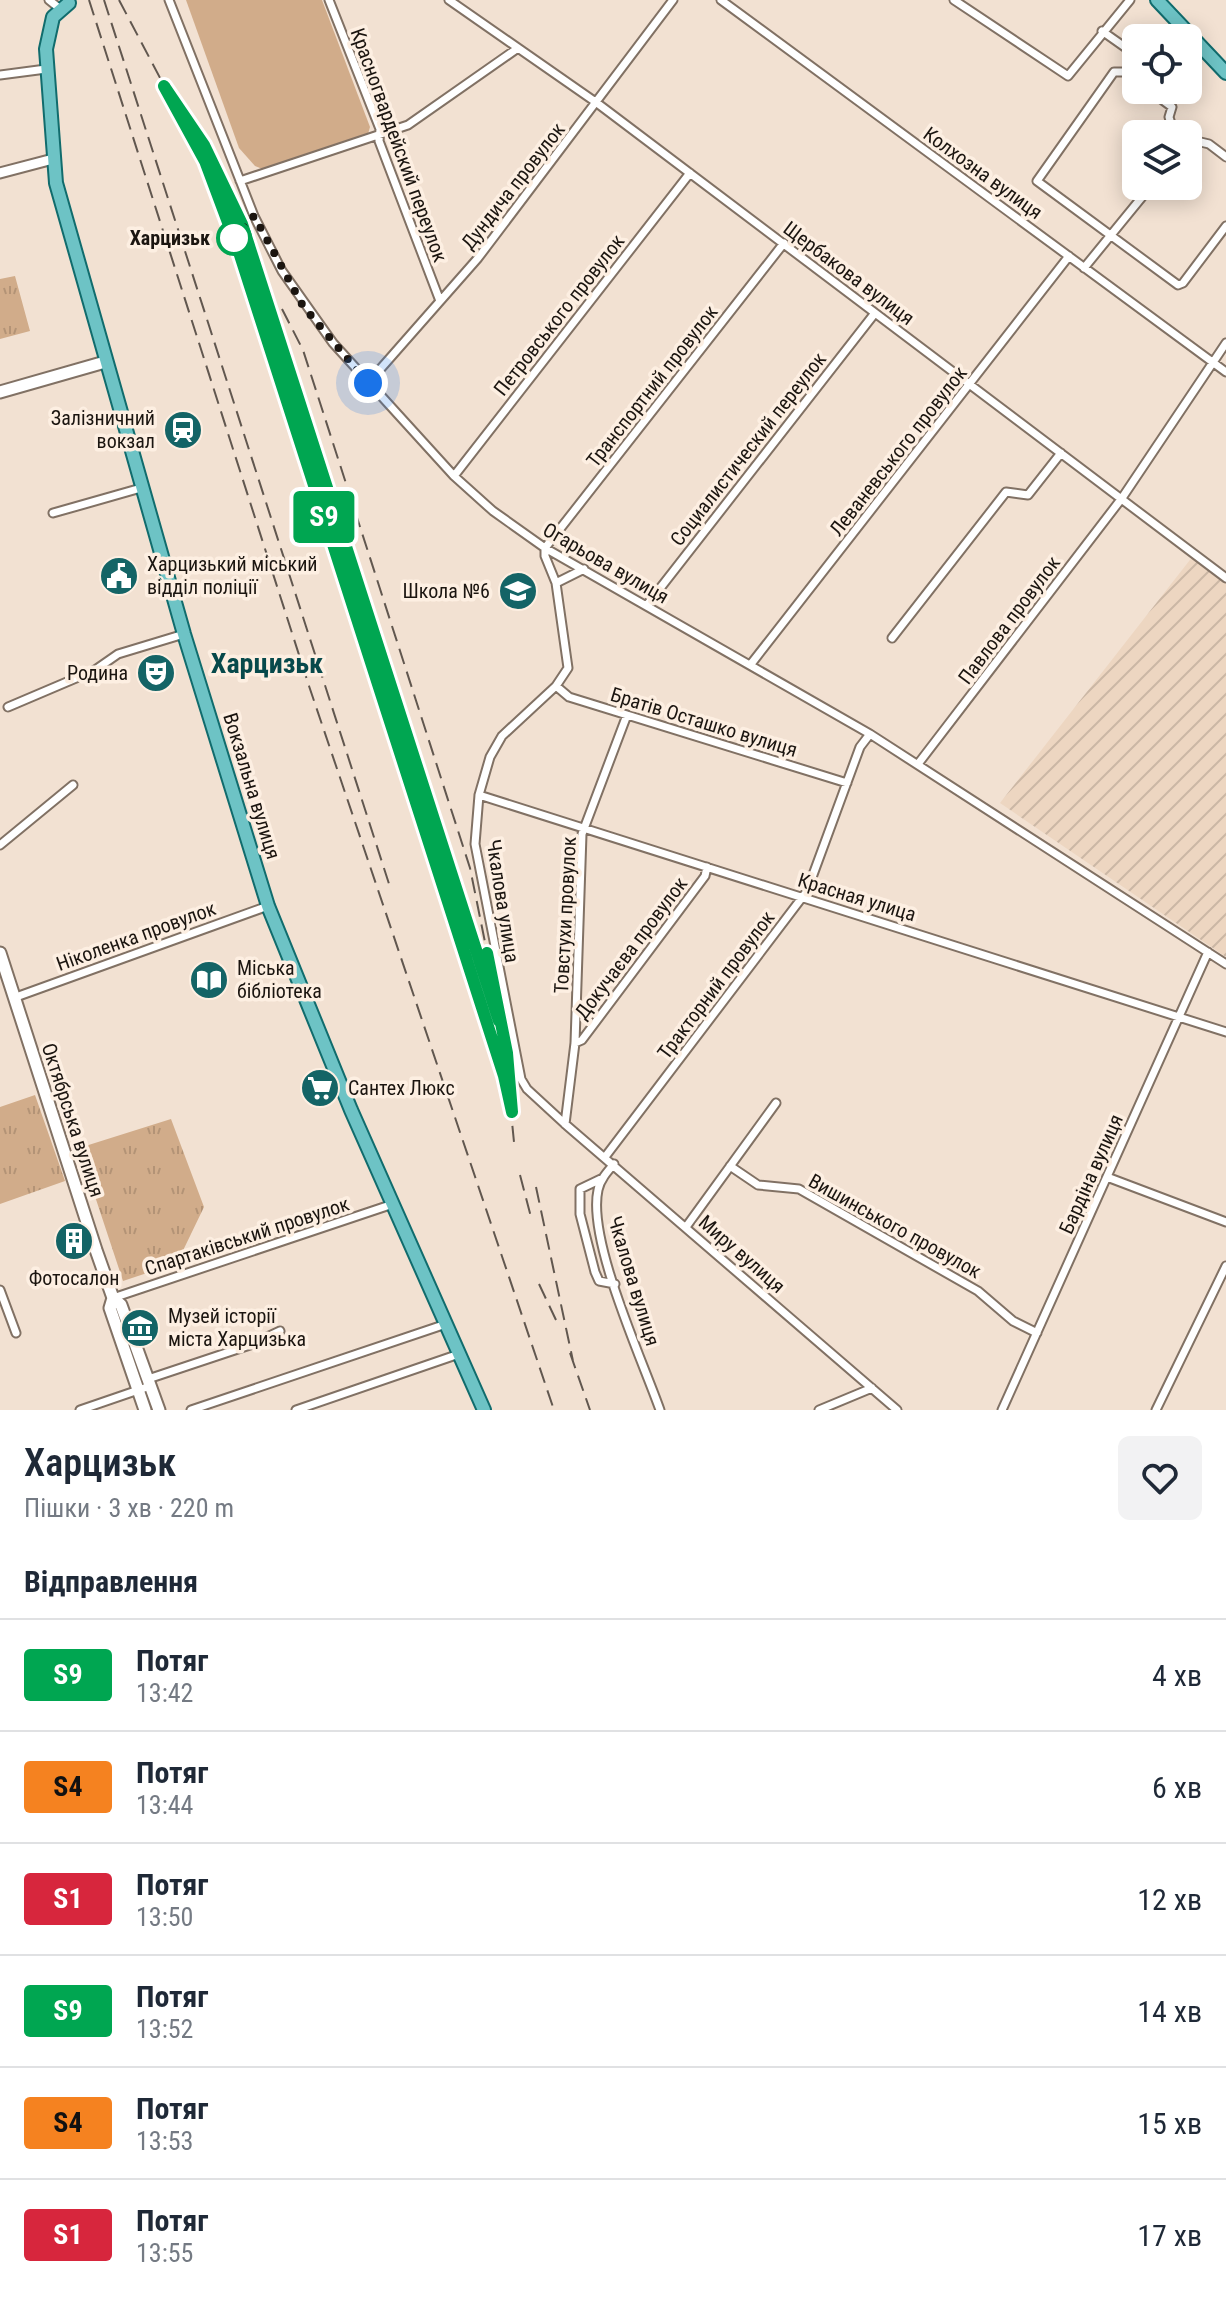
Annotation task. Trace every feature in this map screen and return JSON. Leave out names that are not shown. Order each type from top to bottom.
[{"type":"main road","points":[[1157,0],[1226,73]]},
{"type":"main road","name":"Вокзальна вулиця","points":[[59,4],[49,27],[46,69],[56,183],[184,634],[268,906],[393,1204],[484,1410]]},
{"type":"main road","points":[[0,392],[105,362]]},
{"type":"main road","name":"Октябрська вулиця","points":[[0,953],[113,1298],[110,1308],[159,1410]]},
{"type":"main road","name":"Октябрська вулиця","points":[[145,1385],[145,1410]]},
{"type":"street","name":"Огарьова вулиця","points":[[169,0],[240,181],[282,271],[303,306],[368,383],[454,476],[493,511],[545,548],[870,734],[1226,964]]},
{"type":"street","name":"Красногвардейский переулок","points":[[329,0],[440,301]]},
{"type":"street","name":"Щербакова вулиця","points":[[449,0],[597,103],[1123,497],[1226,578]]},
{"type":"street","name":"Дундича провулок","points":[[368,383],[440,301],[597,103],[673,0]]},
{"type":"street","name":"Колхозна вулиця","points":[[721,0],[1226,372]]},
{"type":"street","points":[[954,0],[1068,76],[1130,0]]},
{"type":"street","points":[[1102,31],[1122,45]]},
{"type":"street","points":[[240,181],[408,125],[518,48]]},
{"type":"street","points":[[0,75],[46,69]]},
{"type":"street","points":[[1122,72],[1114,72],[1037,176],[1040,184],[1108,237],[1178,285],[1183,283],[1226,226]]},
{"type":"street","points":[[1202,142],[1226,157]]},
{"type":"street","points":[[0,173],[53,159]]},
{"type":"street","name":"Петровського провулок","points":[[454,476],[690,173]]},
{"type":"street","points":[[1084,268],[1139,200]]},
{"type":"street","name":"Транспортний провулок","points":[[545,548],[784,243]]},
{"type":"street","name":"Леваневського провулок","points":[[751,664],[1069,256]]},
{"type":"street","name":"Социалистический переулок","points":[[647,605],[875,313]]},
{"type":"street","name":"Павлова провулок","points":[[918,764],[1123,497],[1226,343]]},
{"type":"street","points":[[892,638],[1006,492],[1028,495],[1061,453]]},
{"type":"street","points":[[53,513],[141,488]]},
{"type":"street","points":[[545,548],[556,583],[568,668],[556,686]]},
{"type":"street","points":[[556,583],[584,569]]},
{"type":"street","points":[[8,707],[95,670],[118,654],[184,634]]},
{"type":"street","name":"Братів Осташко вулиця","points":[[556,686],[569,697],[847,783]]},
{"type":"street","name":"Чкалова улица","points":[[556,686],[502,736],[490,757],[479,795],[475,844],[517,1067],[527,1089],[565,1124]]},
{"type":"street","name":"Товстухи провулок","points":[[565,1124],[575,1043],[585,829],[627,715]]},
{"type":"street","name":"Тракторний провулок","points":[[605,1157],[803,897],[847,783],[870,734]]},
{"type":"street","points":[[0,845],[73,785]]},
{"type":"street","name":"Красная улица","points":[[479,795],[1226,1032]]},
{"type":"street","name":"Докучаєва провулок","points":[[575,1043],[582,1040],[705,876],[707,867]]},
{"type":"street","name":"Ніколенка провулок","points":[[16,997],[268,906]]},
{"type":"street","name":"Бардіна вулиця","points":[[1002,1410],[1208,952]]},
{"type":"street","points":[[686,1227],[776,1103]]},
{"type":"street","name":"Миру вулиця","points":[[565,1124],[897,1410]]},
{"type":"street","name":"Чкалова вулиця","points":[[614,1164],[598,1189],[596,1214],[615,1284],[660,1410]]},
{"type":"street","name":"Вишинського провулок","points":[[730,1166],[758,1185],[799,1189],[978,1291],[1013,1321],[1037,1333]]},
{"type":"street","points":[[1107,1177],[1226,1222]]},
{"type":"street","points":[[603,1178],[580,1189],[580,1214],[599,1281],[615,1284]]},
{"type":"street","name":"Спартаківський провулок","points":[[113,1298],[393,1204]]},
{"type":"street","points":[[1156,1410],[1222,1290],[1226,1266]]},
{"type":"street","points":[[0,1290],[16,1333]]},
{"type":"street","points":[[191,1410],[446,1324]]},
{"type":"street","points":[[80,1410],[280,1331]]},
{"type":"street","points":[[296,1410],[459,1354]]},
{"type":"street","points":[[819,1410],[872,1388]]},
{"type":"shaded area","points":[[1193,556],[1226,582],[1226,957],[1000,803]]},
{"type":"green space","points":[[186,0],[322,0],[370,127],[368,134],[265,170],[255,166],[239,148]]},
{"type":"green space","points":[[15,276],[30,331],[0,339],[0,279]]},
{"type":"green space","points":[[35,1095],[65,1181],[0,1204],[0,1107]]},
{"type":"green space","points":[[171,1119],[204,1207],[177,1263],[123,1281],[79,1148]]},
{"type":"railway","points":[[89,0],[309,686],[554,1410]]},
{"type":"railway","points":[[104,0],[391,890]]},
{"type":"railway","points":[[119,0],[168,93]]},
{"type":"railway","points":[[164,86],[204,145],[242,224],[505,1038],[512,1112]]},
{"type":"railway","points":[[220,200],[243,264]]},
{"type":"railway","points":[[282,309],[303,350],[470,868],[487,952]]},
{"type":"railway","points":[[332,542],[500,1064]]},
{"type":"railway","points":[[510,1102],[514,1142]]},
{"type":"railway","points":[[520,1175],[531,1217]]},
{"type":"railway","points":[[536,1187],[573,1361]]},
{"type":"railway","points":[[539,1284],[556,1320]]},
{"type":"railway","points":[[570,1353],[590,1410]]},
{"type":"train","name":"S9","points":[[487,953],[507,1053],[512,1112],[504,1076],[239,252],[205,161],[164,86],[204,145],[242,224],[499,1021]]},
{"type":"place","name":"Харцизьк","points":[[234,238]]},
{"type":"place","name":"Залізничний вокзал","points":[[183,430]]},
{"type":"place","name":"Харцизький міський відділ поліції","points":[[119,576]]},
{"type":"place","name":"Школа №6","points":[[518,591]]},
{"type":"place","name":"Родина","points":[[156,673]]},
{"type":"place","name":"Міська бібліотека","points":[[209,980]]},
{"type":"place","name":"Сантех Люкс","points":[[320,1088]]},
{"type":"place","name":"Фотосалон","points":[[74,1241]]},
{"type":"place","name":"Музей історії міста Харцизька","points":[[140,1328]]},
{"type":"district","name":"Харцизьк","points":[[267,663]]},
{"type":"route","points":[[234,238],[254,216],[303,306],[368,383]]}]
